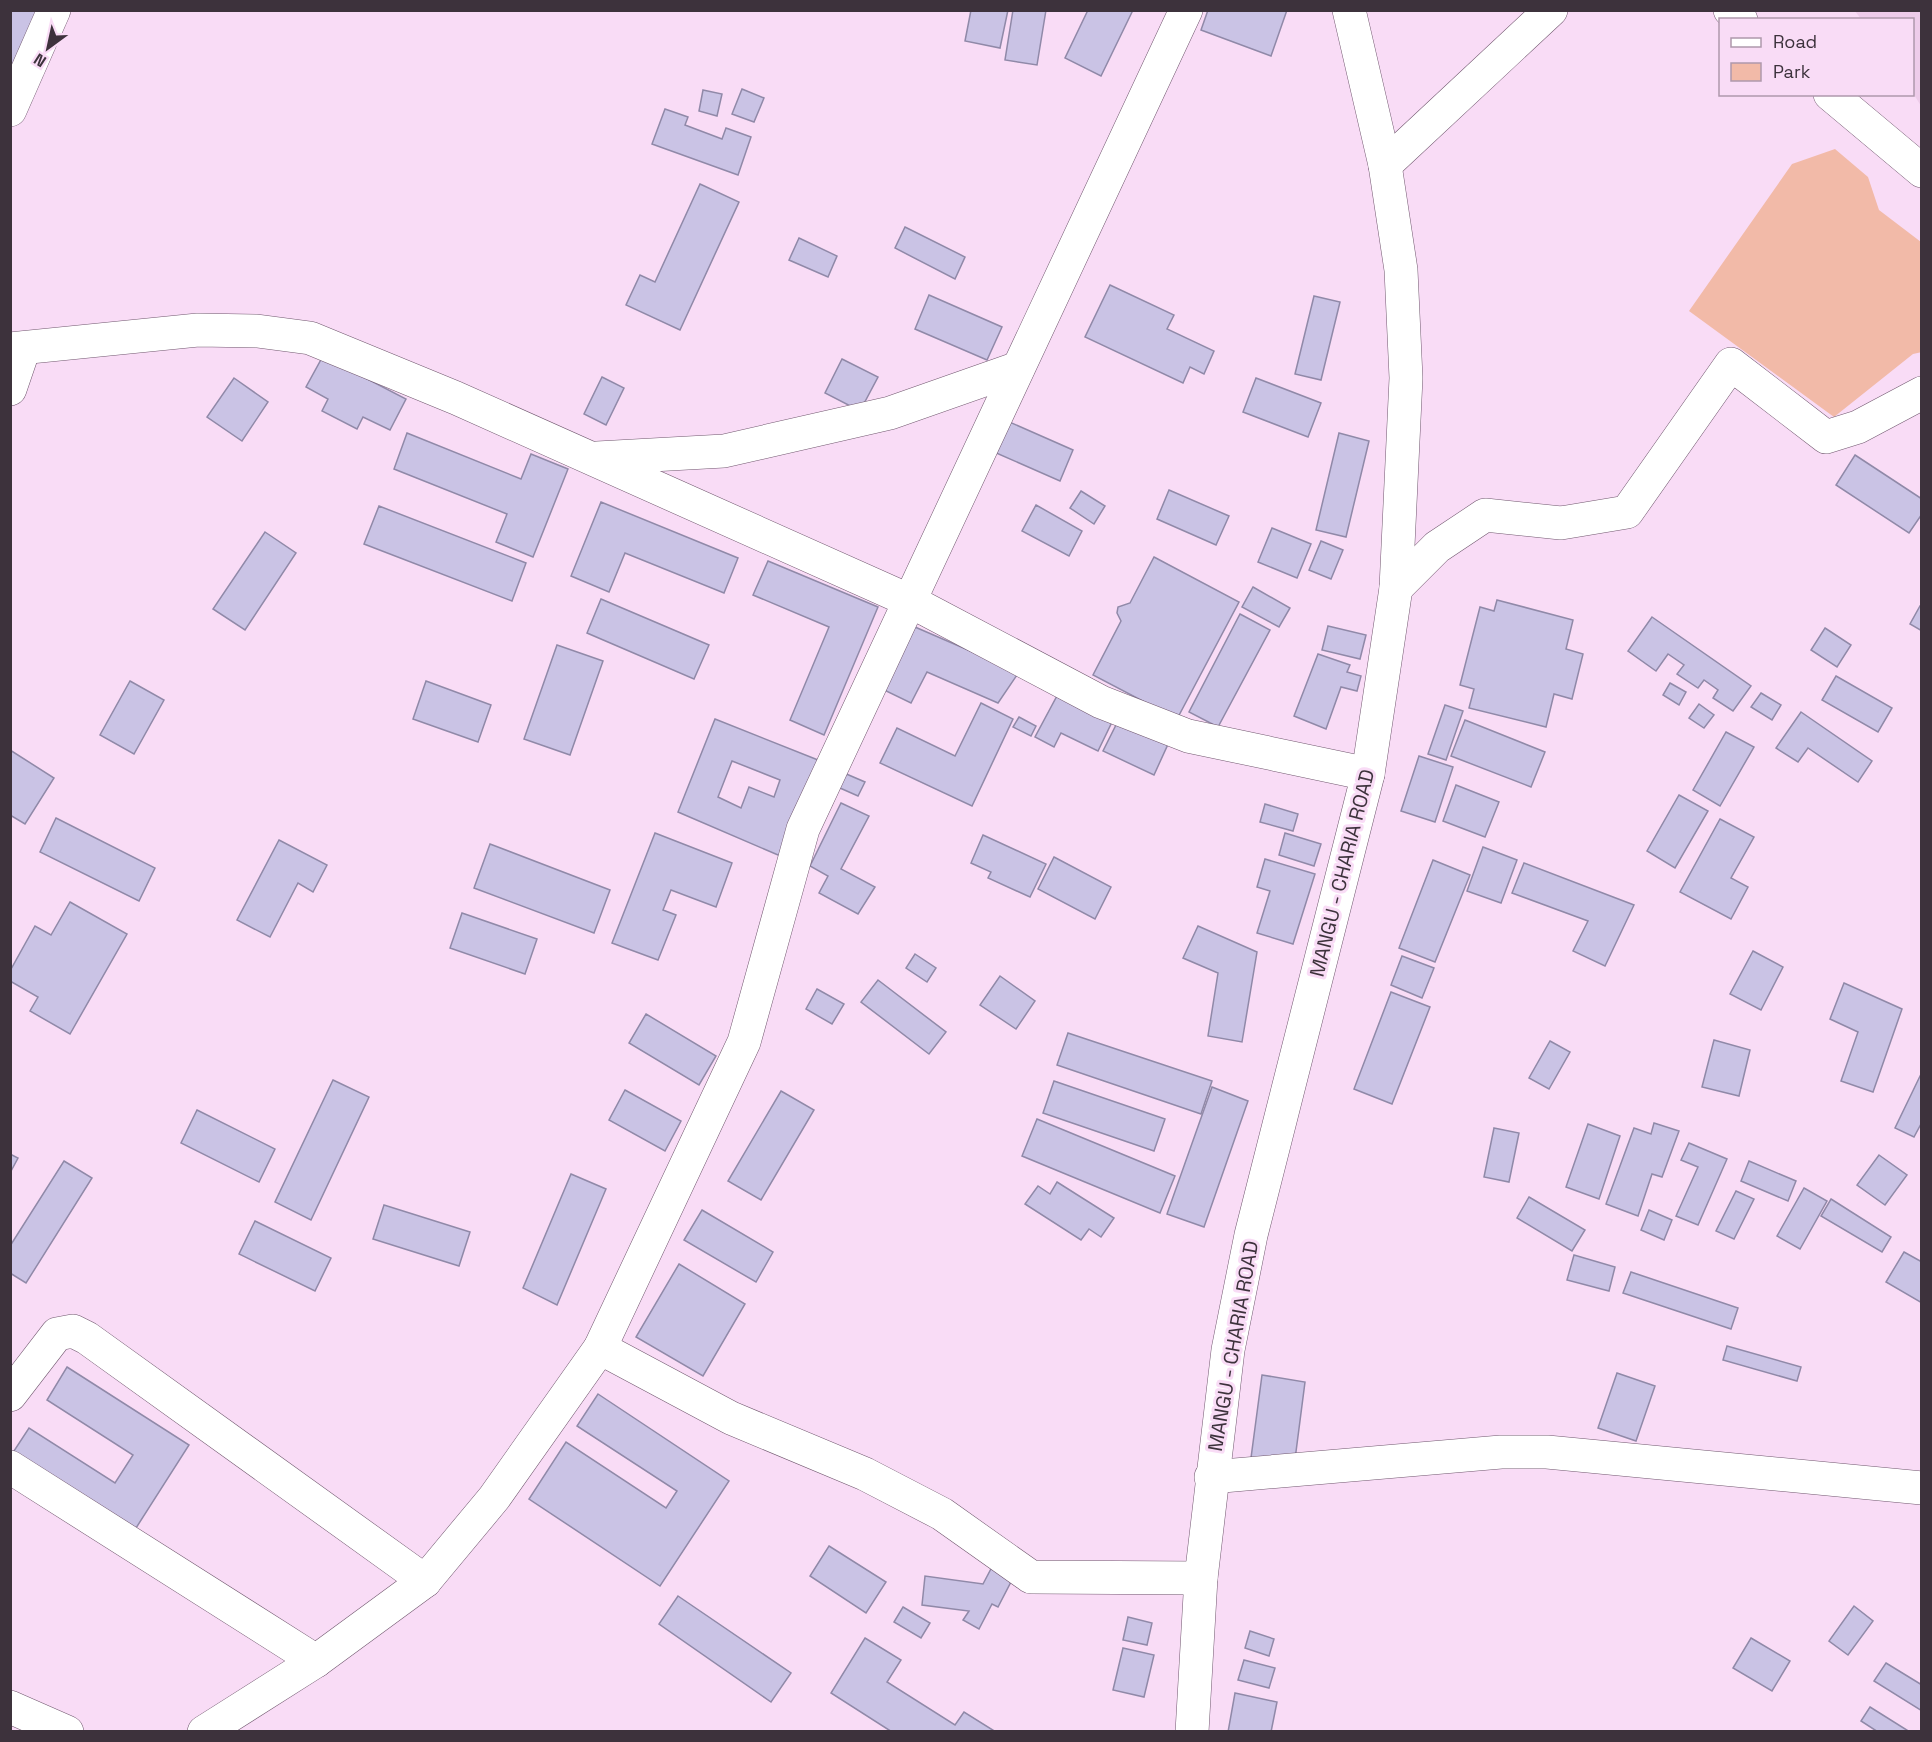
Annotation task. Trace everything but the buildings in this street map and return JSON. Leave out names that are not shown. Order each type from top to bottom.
[{"type":"street","points":[[10,110],[54,10]]},
{"type":"street","points":[[204,1731],[316,1661],[425,1581],[494,1498],[600,1348],[744,1042],[803,829],[908,600],[1186,10]]},
{"type":"street","name":"MANGU - CHARIA ROAD","points":[[1192,1731],[1201,1578],[1211,1478],[1228,1350],[1251,1235],[1368,774],[1396,588],[1406,378],[1401,270],[1385,165],[1349,10]]},
{"type":"street","points":[[1385,165],[1551,10]]},
{"type":"street","points":[[1832,96],[1922,171]]},
{"type":"street","points":[[10,388],[17,349],[198,330],[257,331],[310,338],[593,459],[908,600],[1101,702],[1188,736],[1368,774]]},
{"type":"street","points":[[1396,588],[1437,547],[1485,515],[1561,523],[1627,512],[1731,364],[1826,437],[1858,427],[1922,393]]},
{"type":"street","points":[[593,459],[724,451],[890,413],[1018,368]]},
{"type":"street","points":[[10,1395],[57,1334],[73,1331],[87,1338],[425,1581]]},
{"type":"street","points":[[600,1348],[731,1418],[864,1474],[942,1514],[1031,1576],[1201,1578]]},
{"type":"street","points":[[1211,1478],[1501,1452],[1547,1452],[1922,1488]]},
{"type":"street","points":[[10,1467],[316,1661]]},
{"type":"street","points":[[10,1707],[52,1729]]},
{"type":"shaded area","points":[[1855,11],[1921,11],[1921,106],[1914,95],[1914,18],[1860,18]]},
{"type":"green space","points":[[1835,149],[1868,177],[1879,210],[1921,242],[1922,352],[1913,354],[1834,417],[1689,311],[1792,164]]}]
